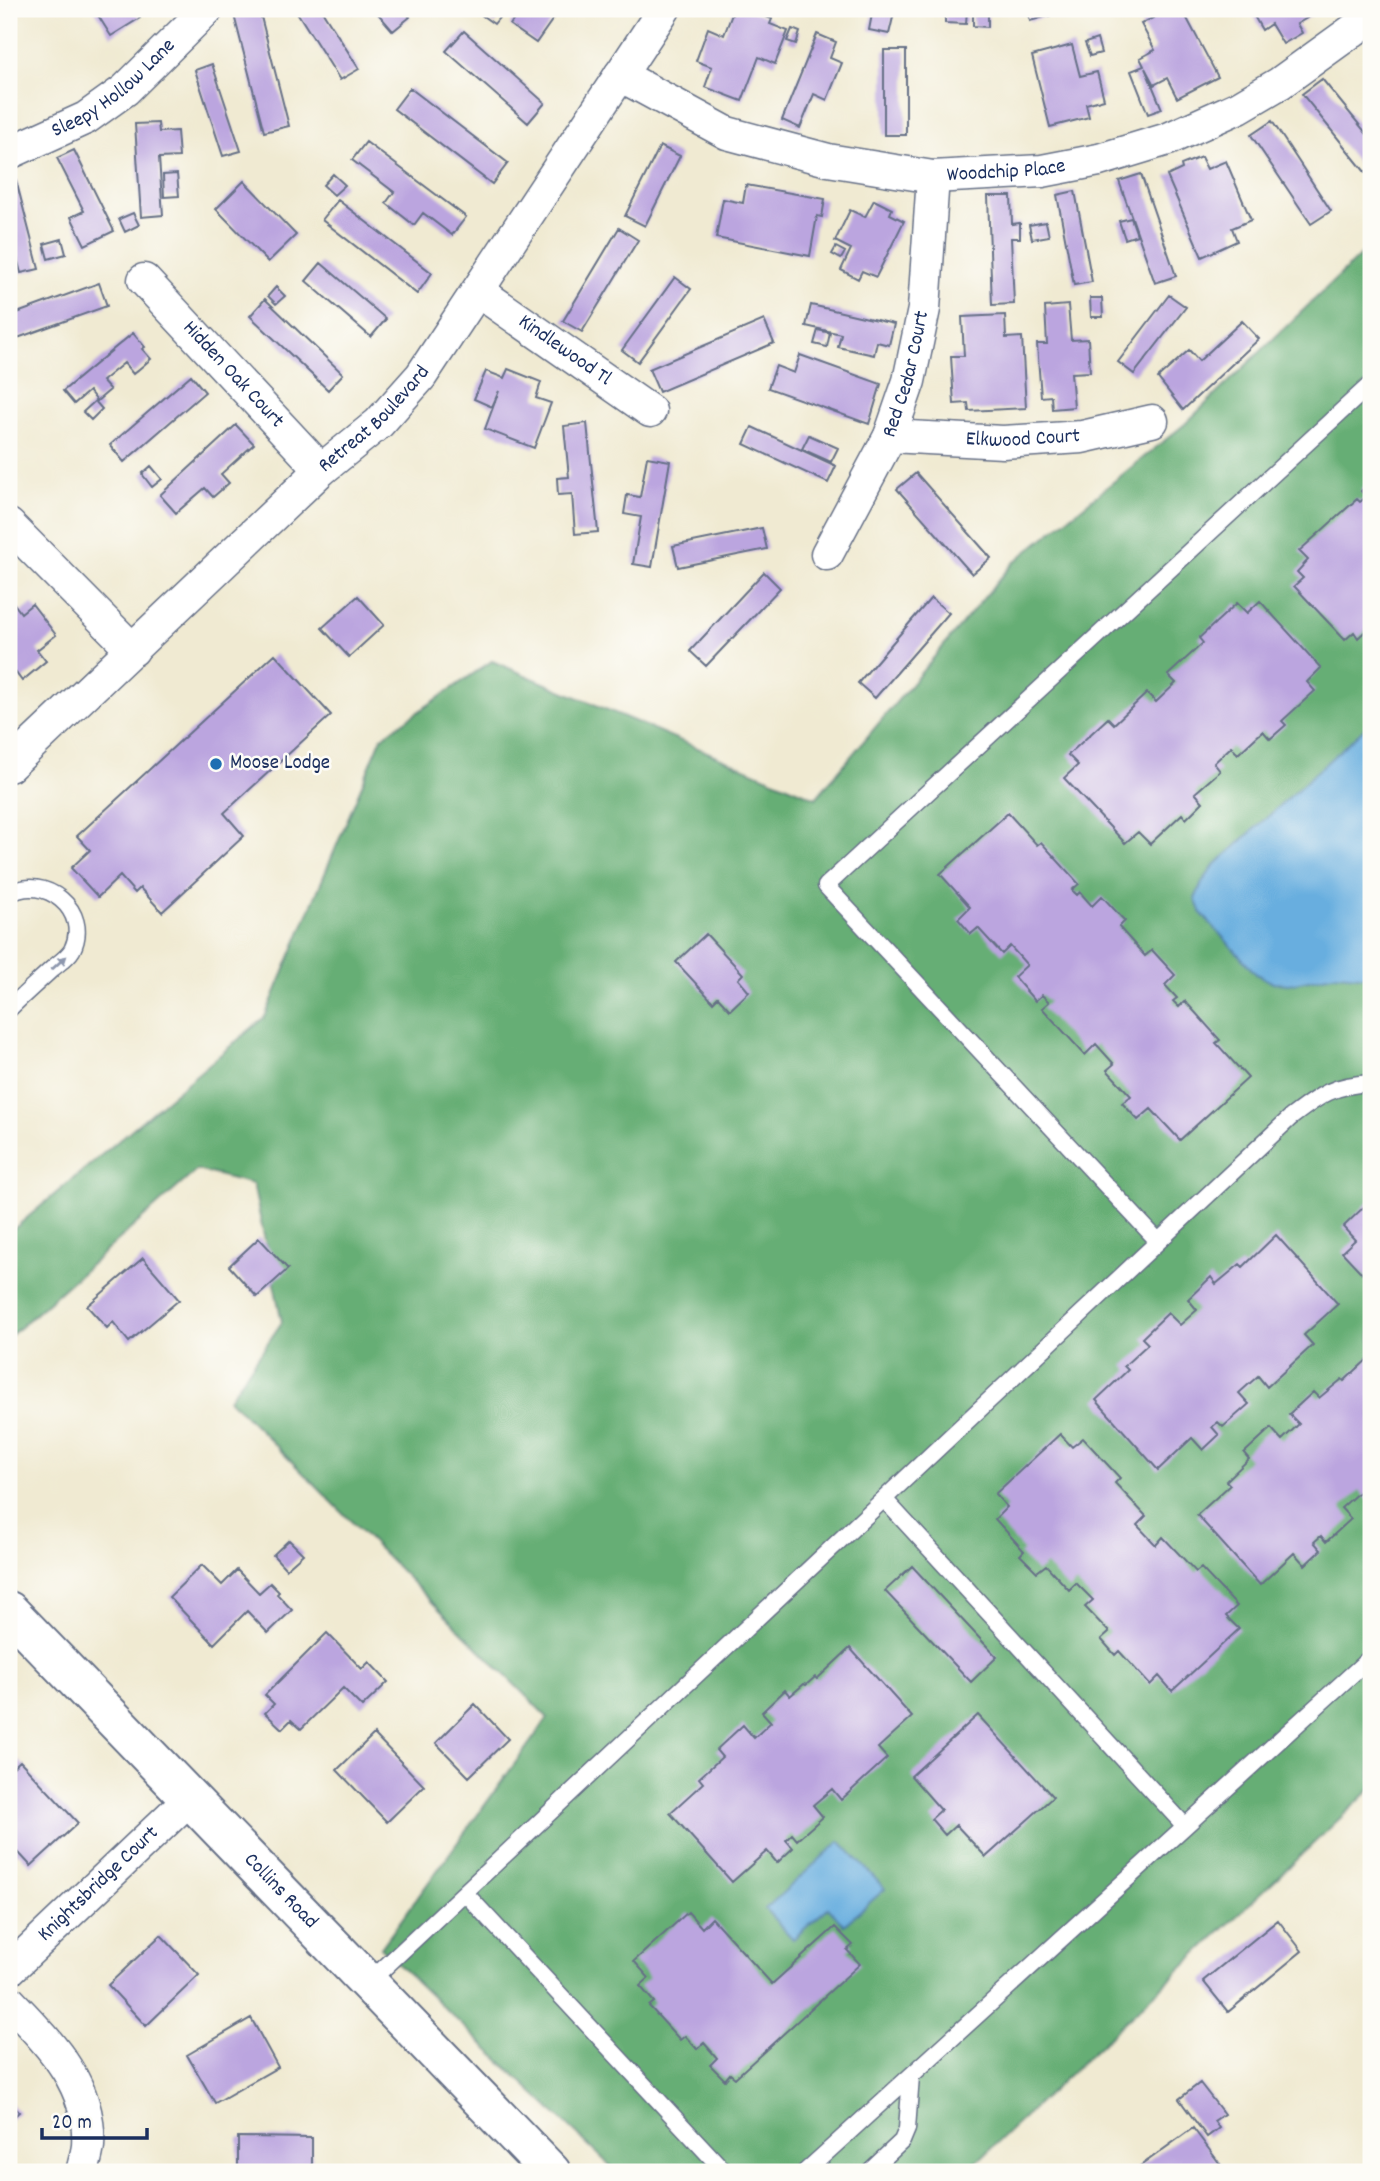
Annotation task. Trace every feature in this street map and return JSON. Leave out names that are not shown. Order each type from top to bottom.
[{"type":"street","name":"Sleepy Hollow Lane","points":[[9,153],[86,118],[125,90],[207,9]]},
{"type":"street","name":"Retreat Boulevard","points":[[9,766],[321,470],[379,423],[421,376],[664,9]]},
{"type":"street","name":"Woodchip Place","points":[[620,75],[727,132],[828,160],[933,177],[1042,171],[1099,160],[1168,139],[1239,107],[1270,89],[1359,26],[1371,14]]},
{"type":"street","name":"Red Cedar Court","points":[[827,554],[890,436],[909,381],[924,309],[933,177]]},
{"type":"street","name":"Hidden Oak Court","points":[[144,280],[321,470]]},
{"type":"street","name":"Kindlewood Tl","points":[[478,291],[650,411]]},
{"type":"street","name":"Elkwood Court","points":[[890,436],[1003,442],[1082,437],[1152,421]]},
{"type":"street","points":[[9,525],[133,650]]},
{"type":"street","name":"Collins Road","points":[[9,1611],[551,2172]]},
{"type":"street","name":"Knightsbridge Court","points":[[9,1970],[189,1799]]},
{"type":"street","points":[[9,2001],[50,2044],[80,2092],[88,2126],[88,2148],[82,2172]]},
{"type":"lane","points":[[1158,1241],[826,886],[1371,384]]},
{"type":"lane","points":[[9,894],[25,888],[47,889],[65,901],[76,918],[76,938],[71,951],[9,1009]]},
{"type":"lane","points":[[368,1983],[1290,1118],[1316,1098],[1345,1084],[1371,1083]]},
{"type":"lane","points":[[884,1499],[1185,1826]]},
{"type":"lane","points":[[804,2172],[1371,1657]]},
{"type":"lane","points":[[464,1893],[725,2172]]},
{"type":"lane","points":[[869,2172],[902,2141],[907,2129],[911,2076]]},
{"type":"green space","points":[[1371,245],[1371,1789],[966,2172],[617,2172],[381,1948],[548,1718],[229,1399],[282,1322],[253,1184],[197,1170],[9,1337],[9,1233],[265,1017],[382,737],[492,661],[816,798],[1013,563],[1185,424]]},
{"type":"water","points":[[1371,722],[1371,977],[1337,974],[1289,984],[1273,983],[1256,974],[1201,913],[1195,899],[1214,866]]},
{"type":"water","points":[[840,1841],[885,1889],[844,1925],[828,1908],[793,1939],[765,1909]]},
{"type":"building","points":[[94,9],[134,9],[140,18],[111,36]]},
{"type":"building","points":[[259,9],[289,126],[264,132],[234,15]]},
{"type":"building","points":[[295,9],[321,9],[359,69],[340,80]]},
{"type":"building","points":[[374,9],[403,9],[410,17],[393,31]]},
{"type":"building","points":[[484,9],[495,9],[502,14],[494,24],[480,14]]},
{"type":"building","points":[[521,9],[560,9],[536,43],[510,25]]},
{"type":"building","points":[[734,9],[745,9],[772,19],[770,24],[788,31],[775,64],[759,57],[742,101],[705,87],[712,67],[696,61],[708,28],[724,35]]},
{"type":"building","points":[[873,9],[895,9],[889,34],[869,30]]},
{"type":"building","points":[[945,9],[967,9],[966,24],[945,23]]},
{"type":"building","points":[[1027,9],[1049,9],[1051,15],[1030,21]]},
{"type":"building","points":[[1170,9],[1182,9],[1218,77],[1177,98],[1167,78],[1154,85],[1145,68],[1162,109],[1148,114],[1131,71],[1144,66],[1140,58],[1155,50],[1141,24]]},
{"type":"building","points":[[1250,9],[1308,9],[1312,15],[1297,24],[1302,33],[1283,44],[1271,24],[1262,30]]},
{"type":"building","points":[[973,14],[988,15],[988,27],[973,26]]},
{"type":"building","points":[[792,29],[800,32],[796,44],[787,41]]},
{"type":"building","points":[[464,31],[545,103],[528,123],[446,51]]},
{"type":"building","points":[[817,34],[836,42],[830,58],[842,63],[827,100],[814,94],[800,128],[782,120]]},
{"type":"building","points":[[1097,39],[1101,53],[1090,56],[1085,43]]},
{"type":"building","points":[[1072,45],[1080,76],[1097,72],[1104,99],[1086,104],[1089,117],[1050,127],[1032,56]]},
{"type":"building","points":[[884,50],[906,50],[906,135],[884,135]]},
{"type":"building","points":[[212,64],[241,151],[223,156],[195,70]]},
{"type":"building","points":[[1322,79],[1371,139],[1371,167],[1365,172],[1302,94]]},
{"type":"building","points":[[410,88],[508,163],[492,184],[394,109]]},
{"type":"building","points":[[1272,121],[1331,211],[1311,224],[1251,135]]},
{"type":"building","points":[[158,123],[159,132],[177,131],[179,157],[159,158],[163,215],[141,217],[135,124]]},
{"type":"building","points":[[366,142],[466,217],[452,235],[423,213],[414,225],[386,203],[394,192],[352,160]]},
{"type":"building","points":[[660,146],[680,156],[645,226],[625,216]]},
{"type":"building","points":[[74,150],[114,231],[85,245],[71,217],[84,211],[57,158]]},
{"type":"building","points":[[1201,157],[1207,169],[1226,161],[1251,220],[1232,228],[1237,241],[1202,257],[1167,176],[1182,169],[1181,165]]},
{"type":"building","points":[[177,174],[179,196],[164,197],[163,175]]},
{"type":"building","points":[[333,174],[345,185],[334,195],[323,185]]},
{"type":"building","points":[[1141,174],[1176,276],[1155,283],[1119,181]]},
{"type":"building","points":[[16,180],[39,269],[21,273],[9,228],[9,181]]},
{"type":"building","points":[[244,181],[296,235],[268,262],[216,209]]},
{"type":"building","points":[[746,185],[825,199],[822,217],[817,216],[810,256],[716,238],[723,199],[743,203]]},
{"type":"building","points":[[1075,191],[1092,282],[1074,285],[1057,195]]},
{"type":"building","points":[[988,196],[1011,196],[1012,224],[1020,223],[1020,238],[1011,238],[1014,304],[992,305]]},
{"type":"building","points":[[338,200],[432,273],[417,294],[322,220]]},
{"type":"building","points":[[874,200],[892,209],[890,214],[904,221],[876,277],[862,271],[858,279],[841,270],[851,249],[835,241],[850,210],[865,217]]},
{"type":"building","points":[[133,213],[139,225],[125,232],[119,219]]},
{"type":"building","points":[[1131,218],[1137,235],[1125,239],[1119,221]]},
{"type":"building","points":[[1046,222],[1049,236],[1032,239],[1029,225]]},
{"type":"building","points":[[619,228],[638,240],[582,332],[563,321]]},
{"type":"building","points":[[62,239],[66,254],[48,259],[44,244]]},
{"type":"building","points":[[836,247],[845,252],[841,259],[832,254]]},
{"type":"building","points":[[321,263],[386,319],[371,337],[306,281]]},
{"type":"building","points":[[675,277],[691,289],[638,362],[622,350]]},
{"type":"building","points":[[99,283],[107,306],[9,341],[9,316]]},
{"type":"building","points":[[276,287],[285,296],[276,304],[268,296]]},
{"type":"building","points":[[1169,295],[1186,307],[1134,374],[1118,362]]},
{"type":"building","points":[[1090,298],[1102,298],[1103,317],[1091,317]]},
{"type":"building","points":[[265,299],[343,374],[328,390],[250,316]]},
{"type":"building","points":[[811,305],[894,324],[889,345],[877,342],[874,355],[838,347],[841,334],[806,326]]},
{"type":"building","points":[[1068,305],[1071,340],[1088,339],[1090,372],[1071,373],[1074,407],[1052,409],[1051,396],[1041,397],[1037,344],[1047,344],[1045,307]]},
{"type":"building","points":[[1005,315],[1006,338],[1022,337],[1026,408],[969,411],[968,403],[954,404],[951,356],[964,356],[962,317]]},
{"type":"building","points":[[764,320],[774,343],[659,392],[649,369]]},
{"type":"building","points":[[1242,321],[1259,339],[1183,410],[1158,378],[1189,350],[1199,361]]},
{"type":"building","points":[[818,330],[830,333],[827,347],[814,344]]},
{"type":"building","points":[[133,333],[151,359],[133,374],[124,363],[102,381],[110,390],[97,401],[89,391],[74,404],[63,391]]},
{"type":"building","points":[[800,355],[881,384],[869,424],[768,388],[776,366],[794,373]]},
{"type":"building","points":[[508,369],[541,382],[536,398],[551,403],[534,448],[485,429],[499,391],[492,407],[474,399],[486,371],[504,378]]},
{"type":"building","points":[[191,375],[205,392],[124,462],[110,445]]},
{"type":"building","points":[[95,401],[102,409],[91,420],[83,412]]},
{"type":"building","points":[[587,423],[598,532],[575,534],[572,494],[558,495],[557,478],[569,477],[564,426]]},
{"type":"building","points":[[236,425],[254,444],[221,474],[229,483],[213,497],[205,488],[176,513],[160,495]]},
{"type":"building","points":[[752,427],[836,466],[828,483],[744,444]]},
{"type":"building","points":[[809,435],[838,448],[831,462],[802,449]]},
{"type":"building","points":[[647,457],[670,461],[652,567],[633,564],[641,517],[624,514],[627,495],[640,497]]},
{"type":"building","points":[[151,466],[162,479],[152,487],[142,474]]},
{"type":"building","points":[[916,473],[991,558],[972,574],[897,489]]},
{"type":"building","points":[[1371,481],[1371,628],[1358,638],[1354,632],[1345,640],[1294,586],[1303,578],[1297,572],[1308,560],[1299,551],[1357,499],[1360,502],[1366,497],[1361,491]]},
{"type":"building","points":[[762,528],[767,549],[678,567],[673,546]]},
{"type":"building","points":[[764,572],[780,588],[706,666],[690,651]]},
{"type":"building","points":[[358,596],[384,625],[349,657],[322,628]]},
{"type":"building","points":[[9,597],[21,613],[32,604],[56,635],[37,650],[46,661],[22,681],[13,669],[9,672]]},
{"type":"building","points":[[931,598],[949,613],[875,698],[858,683]]},
{"type":"building","points":[[1260,601],[1321,668],[1307,682],[1315,691],[1282,721],[1286,725],[1270,739],[1263,731],[1238,754],[1231,747],[1214,763],[1220,771],[1195,793],[1203,802],[1186,819],[1182,814],[1150,844],[1138,832],[1125,843],[1064,778],[1078,765],[1068,755],[1108,718],[1114,724],[1147,693],[1156,702],[1176,683],[1168,675],[1203,643],[1199,638],[1237,603],[1247,613]]},
{"type":"building","name":"Moose Lodge","points":[[275,654],[331,715],[224,813],[244,836],[162,912],[140,888],[135,893],[120,876],[98,897],[71,868],[90,850],[77,836]]},
{"type":"building","points":[[1008,813],[1037,845],[1041,842],[1079,884],[1072,890],[1077,895],[1080,892],[1092,906],[1102,896],[1125,921],[1119,927],[1145,956],[1152,950],[1175,975],[1165,985],[1177,998],[1173,1001],[1179,1007],[1185,1001],[1220,1040],[1216,1043],[1248,1078],[1180,1140],[1151,1109],[1138,1120],[1122,1103],[1131,1096],[1107,1070],[1114,1064],[1096,1044],[1085,1055],[1042,1008],[1049,1002],[1042,995],[1035,1001],[1014,977],[1027,965],[1010,946],[1002,954],[978,928],[971,934],[958,919],[970,907],[940,874]]},
{"type":"building","points":[[706,934],[743,974],[738,979],[749,992],[730,1010],[718,997],[713,1002],[676,962]]},
{"type":"building","points":[[1371,1200],[1371,1283],[1342,1252],[1355,1240],[1343,1227]]},
{"type":"building","points":[[1276,1235],[1338,1304],[1304,1335],[1313,1345],[1267,1387],[1258,1376],[1239,1393],[1249,1404],[1223,1427],[1218,1422],[1212,1427],[1219,1435],[1203,1450],[1192,1438],[1158,1470],[1096,1400],[1128,1370],[1124,1366],[1148,1344],[1142,1338],[1168,1313],[1180,1325],[1197,1310],[1188,1299],[1211,1277],[1216,1284],[1240,1264],[1243,1267]]},
{"type":"building","points":[[259,1238],[288,1269],[257,1297],[229,1266]]},
{"type":"building","points":[[143,1258],[179,1300],[129,1342],[113,1322],[107,1328],[87,1306]]},
{"type":"building","points":[[1371,1356],[1371,1500],[1360,1491],[1341,1508],[1351,1519],[1326,1542],[1321,1536],[1314,1542],[1321,1550],[1305,1565],[1294,1553],[1260,1585],[1197,1515],[1230,1485],[1226,1481],[1249,1459],[1244,1453],[1271,1428],[1282,1440],[1299,1424],[1289,1414],[1313,1392],[1319,1398],[1342,1379],[1344,1381]]},
{"type":"building","points":[[1060,1434],[1072,1447],[1083,1438],[1120,1478],[1115,1483],[1146,1516],[1137,1525],[1156,1545],[1163,1537],[1196,1572],[1201,1568],[1237,1606],[1226,1616],[1239,1629],[1172,1691],[1159,1676],[1150,1685],[1119,1651],[1115,1655],[1101,1639],[1109,1632],[1085,1607],[1093,1600],[1076,1583],[1069,1590],[1046,1565],[1037,1572],[1020,1555],[1024,1551],[995,1519],[1007,1507],[995,1494]]},
{"type":"building","points":[[289,1540],[303,1554],[286,1569],[273,1555]]},
{"type":"building","points":[[202,1565],[222,1585],[237,1570],[259,1593],[270,1583],[292,1610],[268,1633],[247,1611],[214,1644],[169,1597]]},
{"type":"building","points":[[912,1566],[997,1657],[971,1682],[885,1591]]},
{"type":"building","points":[[327,1633],[362,1669],[369,1662],[388,1682],[362,1707],[343,1688],[301,1729],[291,1720],[282,1729],[265,1713],[274,1704],[265,1695]]},
{"type":"building","points":[[850,1648],[912,1717],[878,1748],[887,1758],[841,1800],[832,1789],[813,1805],[823,1817],[797,1840],[792,1834],[786,1840],[793,1848],[777,1863],[767,1851],[732,1882],[670,1813],[703,1783],[699,1778],[722,1757],[716,1750],[743,1725],[754,1738],[771,1722],[762,1712],[785,1690],[790,1696],[815,1677],[817,1679]]},
{"type":"building","points":[[475,1704],[508,1739],[469,1777],[436,1743]]},
{"type":"building","points":[[978,1715],[1053,1797],[986,1857],[956,1825],[945,1835],[931,1819],[941,1810],[911,1776]]},
{"type":"building","points":[[374,1734],[424,1786],[387,1822],[337,1770]]},
{"type":"building","points":[[20,1761],[78,1823],[31,1866],[18,1852],[9,1861],[9,1771]]},
{"type":"building","points":[[688,1912],[702,1928],[712,1918],[772,1984],[835,1927],[853,1945],[847,1950],[860,1964],[735,2078],[730,2074],[725,2080],[710,2065],[717,2058],[704,2043],[697,2049],[685,2036],[680,2040],[649,2006],[654,2002],[640,1986],[649,1978],[634,1961]]},
{"type":"building","points":[[1278,1920],[1302,1951],[1228,2012],[1203,1981]]},
{"type":"building","points":[[161,1935],[199,1975],[146,2026],[108,1985]]},
{"type":"building","points":[[251,2018],[278,2067],[215,2103],[187,2055]]},
{"type":"building","points":[[1200,2083],[1224,2114],[1214,2121],[1219,2128],[1207,2137],[1179,2099]]},
{"type":"building","points":[[9,2101],[19,2112],[9,2121]]},
{"type":"building","points":[[1193,2128],[1226,2172],[1132,2172]]},
{"type":"building","points":[[238,2137],[312,2138],[312,2172],[238,2172]]},
{"type":"place","name":"Moose Lodge","points":[[216,764]]}]
